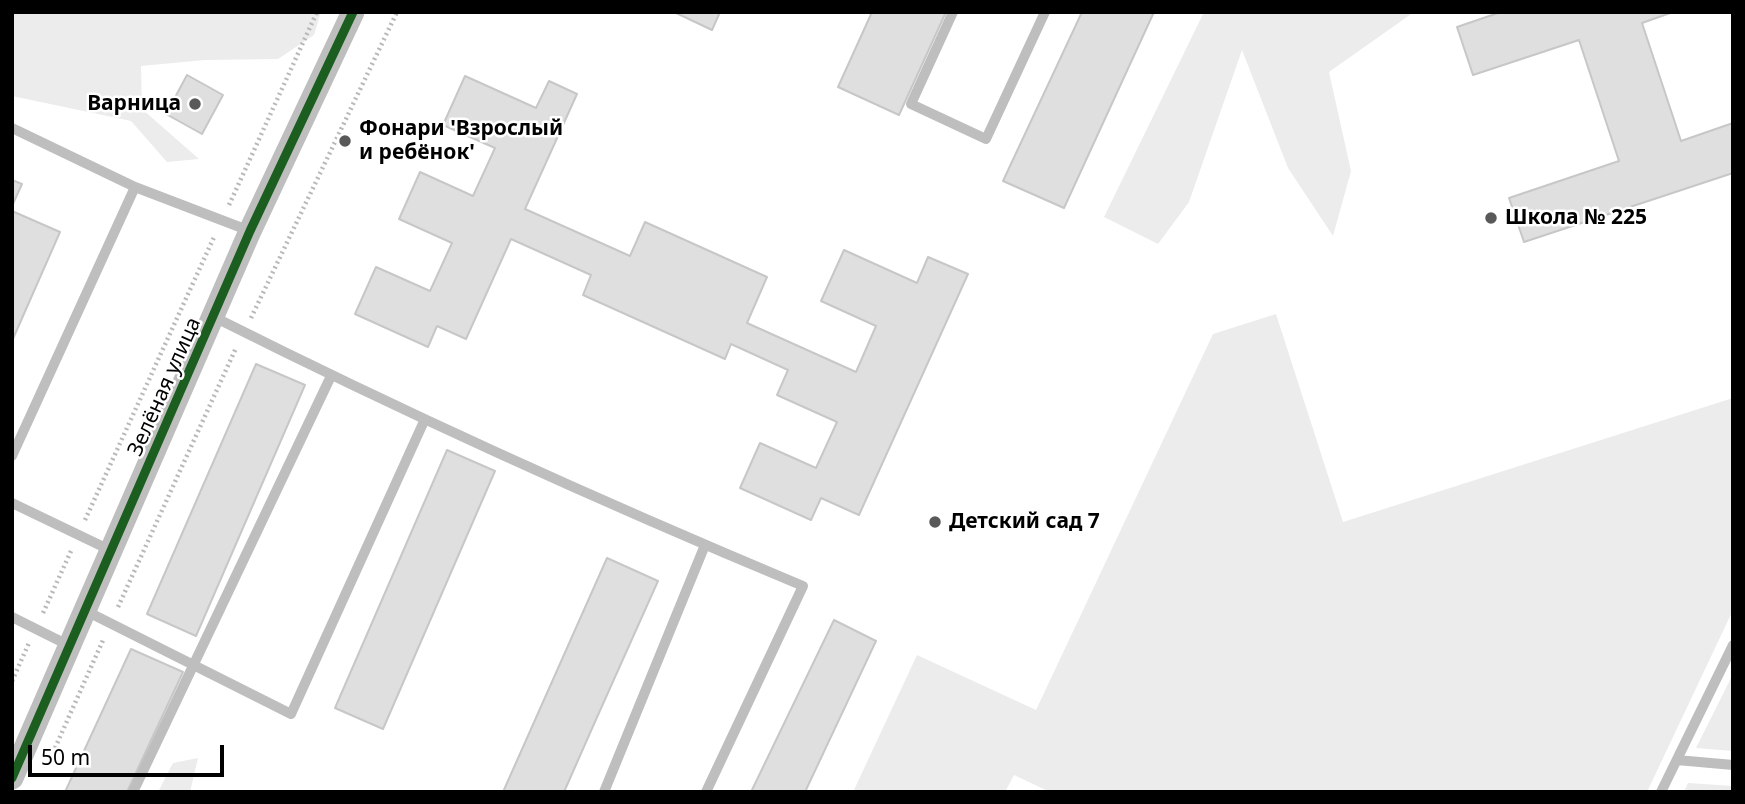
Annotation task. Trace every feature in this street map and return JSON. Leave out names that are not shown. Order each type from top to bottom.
[{"type":"street","name":"Зелёная улица","points":[[12,778],[250,231],[353,12]]},
{"type":"lane","points":[[953,12],[911,104],[986,139],[1045,12]]},
{"type":"lane","points":[[12,128],[135,187],[250,231]]},
{"type":"lane","points":[[12,456],[135,187]]},
{"type":"lane","points":[[214,317],[331,376],[425,419],[705,545],[803,586],[706,792]]},
{"type":"lane","points":[[134,792],[331,376]]},
{"type":"lane","points":[[84,610],[290,714],[425,419]]},
{"type":"lane","points":[[12,503],[112,551]]},
{"type":"lane","points":[[604,792],[705,545]]},
{"type":"lane","points":[[12,617],[70,646]]},
{"type":"lane","points":[[1661,792],[1733,645]]},
{"type":"lane","points":[[1677,760],[1733,765]]},
{"type":"path","points":[[12,681],[317,12]]},
{"type":"path","points":[[51,756],[244,332],[397,12]]},
{"type":"shaded area","points":[[12,12],[321,12],[314,35],[278,59],[205,60],[141,66],[142,109],[199,159],[167,162],[131,121],[12,96]]},
{"type":"shaded area","points":[[1204,12],[1414,12],[1329,72],[1351,171],[1333,236],[1288,168],[1242,50],[1189,202],[1158,244],[1104,217]]},
{"type":"shaded area","points":[[1276,314],[1343,522],[1733,398],[1733,610],[1647,792],[1050,792],[1014,775],[1005,792],[853,792],[917,655],[1036,710],[1213,334]]},
{"type":"shaded area","points":[[1733,674],[1733,751],[1696,748]]},
{"type":"shaded area","points":[[198,758],[190,792],[158,792],[173,763]]},
{"type":"shaded area","points":[[1688,783],[1733,786],[1733,792],[1684,792]]},
{"type":"building","points":[[674,12],[720,12],[712,30]]},
{"type":"building","points":[[872,12],[946,12],[899,115],[838,87]]},
{"type":"building","points":[[1082,12],[1154,12],[1064,208],[1003,181]]},
{"type":"building","points":[[1501,12],[1673,12],[1642,23],[1681,141],[1733,123],[1733,173],[1524,242],[1509,198],[1619,161],[1579,40],[1473,75],[1457,27]]},
{"type":"building","name":"Варница","points":[[187,75],[223,95],[202,134],[166,114]]},
{"type":"building","points":[[465,76],[536,108],[549,81],[577,94],[525,209],[630,256],[645,222],[767,277],[747,323],[856,372],[876,326],[821,301],[844,250],[917,283],[928,257],[968,274],[859,515],[821,498],[811,520],[740,488],[760,443],[816,468],[837,422],[777,395],[788,370],[731,344],[725,359],[583,295],[591,275],[511,239],[466,339],[437,326],[428,347],[355,314],[376,267],[430,291],[452,243],[399,219],[420,172],[473,196],[495,148],[443,125]]},
{"type":"building","points":[[12,180],[22,184],[12,206]]},
{"type":"building","points":[[12,211],[60,232],[12,341]]},
{"type":"building","points":[[256,364],[305,385],[196,636],[147,614]]},
{"type":"building","points":[[447,450],[495,471],[383,729],[335,708]]},
{"type":"building","points":[[607,558],[658,581],[564,792],[503,792]]},
{"type":"building","points":[[834,620],[876,641],[805,792],[751,792]]},
{"type":"building","points":[[131,649],[183,672],[127,792],[65,792]]},
{"type":"cycle path","points":[[12,778],[250,231],[353,12]]},
{"type":"place","name":"Варница","points":[[195,104]]},
{"type":"place","name":"Фонари 'Взрослый и ребёнок'","points":[[345,141]]},
{"type":"place","name":"Школа № 225","points":[[1491,218]]},
{"type":"place","name":"Детский сад 7","points":[[935,522]]}]
